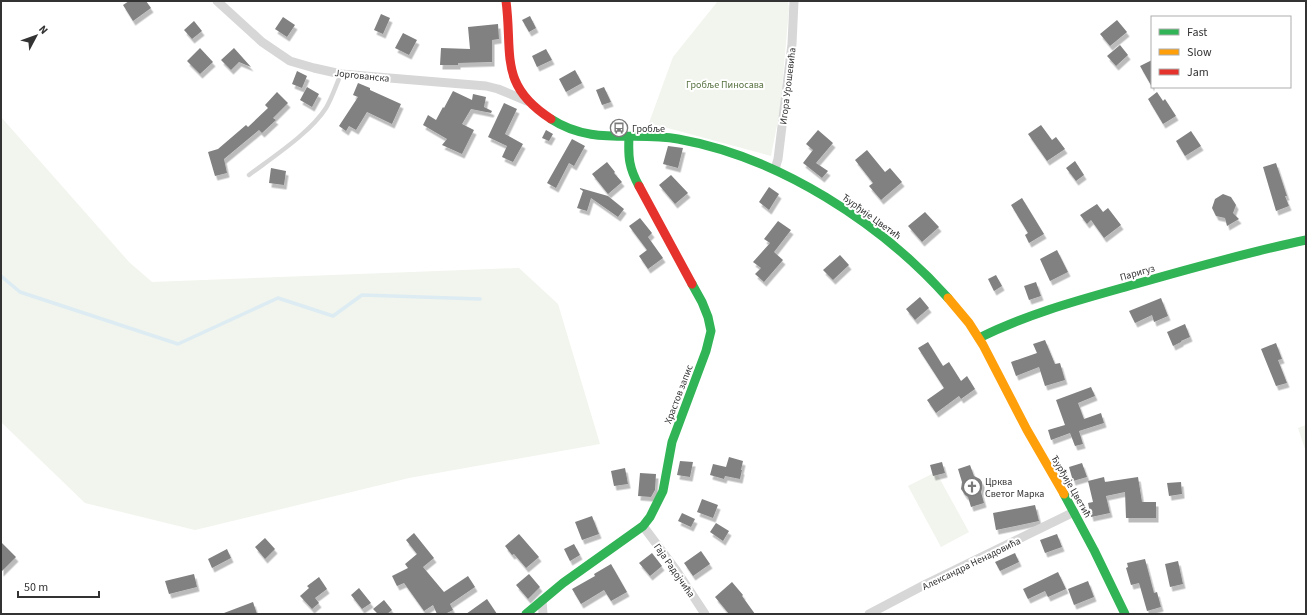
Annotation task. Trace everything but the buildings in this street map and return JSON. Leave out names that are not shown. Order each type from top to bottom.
[{"type":"street","name":"Јоргованска","points":[[216,1],[262,42],[290,61],[341,74],[486,86],[529,101]]},
{"type":"street","name":"Ђурђије Цветић","points":[[506,1],[508,10],[508,56],[514,78],[519,88],[529,101],[549,119],[578,133],[595,136],[660,137],[676,139],[730,153],[775,170],[797,180],[821,194],[886,238],[943,292],[979,338],[1030,437],[1094,548],[1125,614]]},
{"type":"street","name":"Игора Урошевића","points":[[775,170],[778,159],[792,44],[794,1]]},
{"type":"street","name":"Храстов запис","points":[[526,614],[563,583],[643,526],[650,517],[665,482],[672,442],[706,351],[711,332],[708,317],[702,302],[632,174],[628,156],[629,137]]},
{"type":"street","name":"Паригуз","points":[[979,338],[1034,315],[1196,267],[1270,247],[1306,240]]},
{"type":"street","name":"Александра Ненадовића","points":[[869,614],[926,584],[1074,512]]},
{"type":"street","name":"Гаја Радојчића","points":[[643,526],[676,570],[705,614]]},
{"type":"street","points":[[542,600],[543,614]]},
{"type":"lane","points":[[249,175],[315,122],[326,107],[341,74]]},
{"type":"green space","name":"Гробље Пиносава","points":[[718,1],[788,1],[789,9],[780,110],[771,156],[649,123],[673,57]]},
{"type":"green space","points":[[1,117],[129,262],[152,282],[519,268],[558,304],[600,444],[409,478],[195,530],[85,503],[1,422]]},
{"type":"green space","points":[[1306,425],[1306,452],[1298,428]]},
{"type":"green space","points":[[936,472],[969,532],[941,547],[908,486]]},
{"type":"waterway","points":[[1,276],[20,292],[178,344],[278,298],[333,316],[362,295],[480,299]]},
{"type":"traffic: fast","points":[[551,119],[566,127],[598,135],[662,137],[678,139],[716,148],[753,161],[790,177],[826,197],[860,219],[892,244],[921,270],[948,298]]},
{"type":"traffic: fast","points":[[629,137],[630,162],[633,174],[639,186]]},
{"type":"traffic: fast","points":[[979,338],[1017,321],[1076,301],[1221,260],[1306,240]]},
{"type":"traffic: fast","points":[[526,614],[563,583],[643,526],[650,517],[663,491],[672,442],[706,351],[711,331],[708,317],[702,302],[692,284]]},
{"type":"traffic: fast","points":[[1064,494],[1094,550],[1125,614]]},
{"type":"traffic: slow","points":[[948,298],[969,323],[983,345],[1027,430],[1064,494]]},
{"type":"traffic: jam","points":[[506,1],[509,53],[515,81],[523,94],[534,106],[551,119]]},
{"type":"traffic: jam","points":[[639,186],[692,284]]},
{"type":"place","name":"Гробље","points":[[619,128]]},
{"type":"place","name":"Црква Светог Марка","points":[[972,487]]}]
